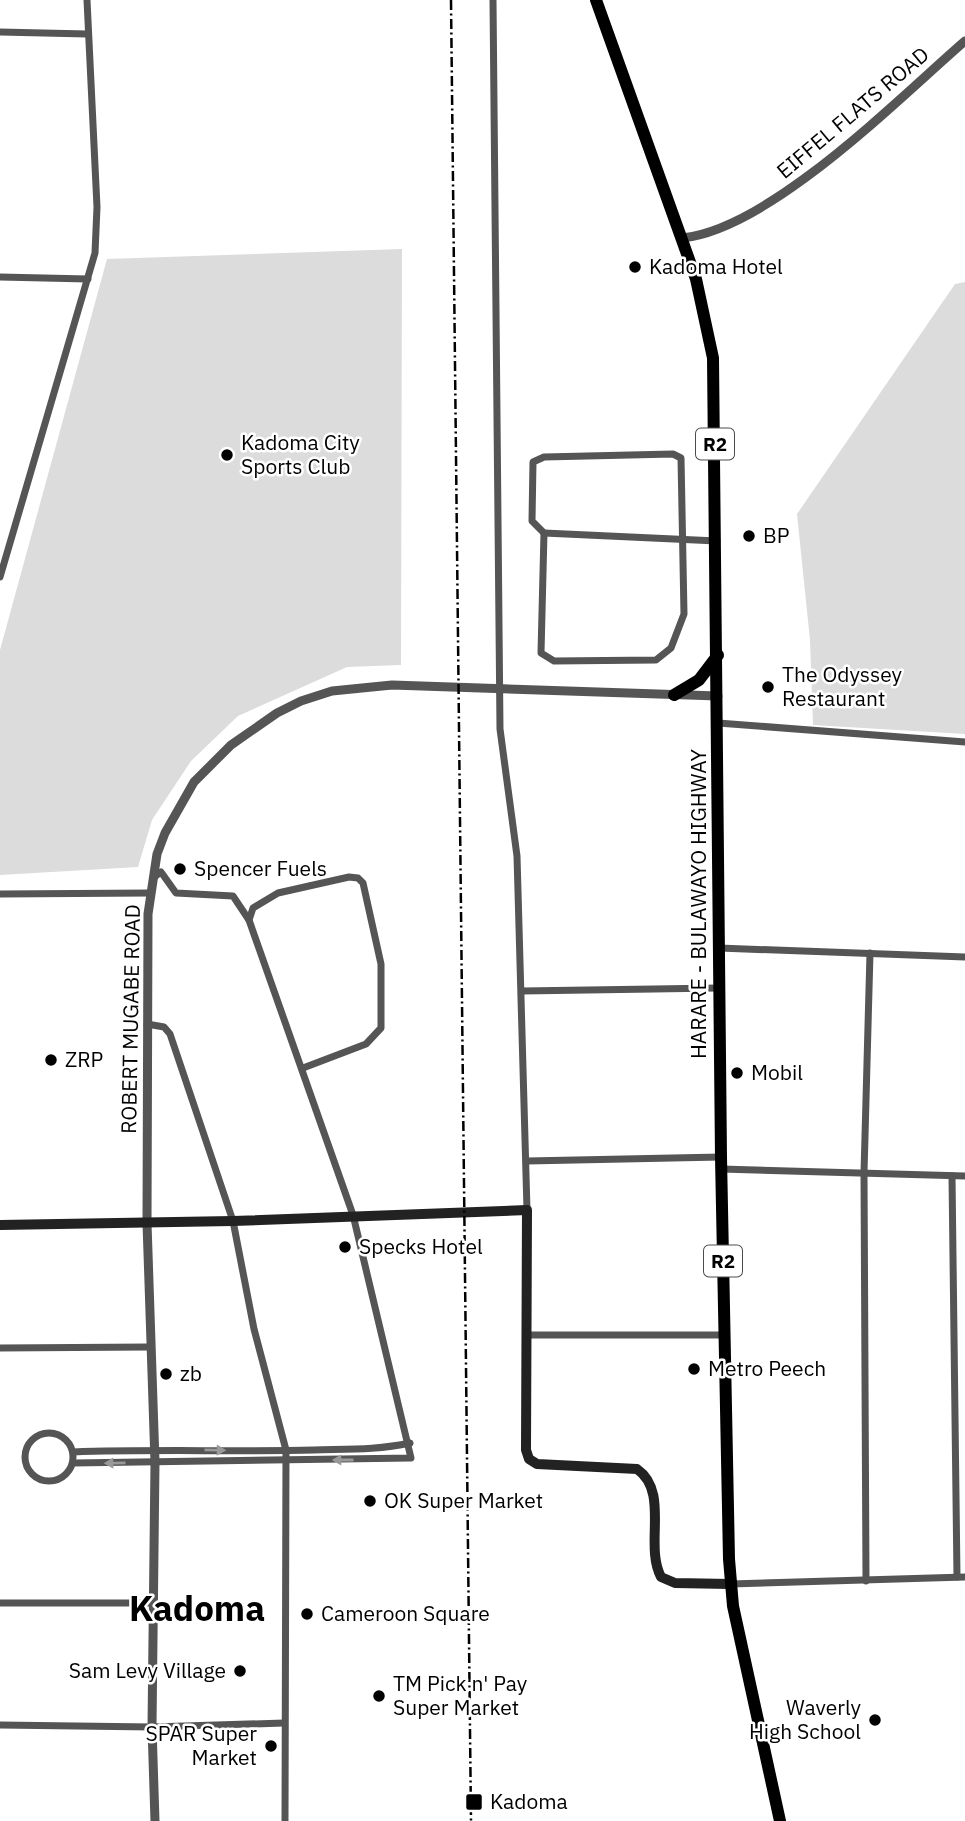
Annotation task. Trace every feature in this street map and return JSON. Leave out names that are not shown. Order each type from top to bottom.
[{"type":"highway","name":"HARARE - BULAWAYO HIGHWAY","points":[[596,0],[699,289],[713,358],[718,654],[718,948],[730,1584],[780,1821]]},
{"type":"highway","points":[[674,695],[699,680],[718,654]]},
{"type":"main road","points":[[0,1226],[527,1210],[526,1450],[529,1459],[537,1464],[637,1469],[652,1486],[657,1563],[661,1577],[675,1583],[730,1584]]},
{"type":"street","points":[[0,577],[94,253],[97,207],[87,0]]},
{"type":"street","points":[[493,0],[500,729],[517,856],[527,1210]]},
{"type":"street","points":[[0,32],[87,34]]},
{"type":"street","name":"EIFFEL FLATS ROAD","points":[[682,238],[744,216],[803,180],[965,41]]},
{"type":"street","points":[[0,277],[88,279]]},
{"type":"street","points":[[673,454],[681,458],[684,540],[684,614],[671,648],[656,660],[554,662],[541,653],[544,533],[533,521],[535,459],[673,454]]},
{"type":"street","points":[[544,533],[717,541]]},
{"type":"street","name":"ROBERT MUGABE ROAD","points":[[155,1821],[152,1602],[155,1462],[149,1347],[147,1024],[150,893],[165,832],[194,782],[231,745],[277,713],[301,701],[332,691],[366,686],[718,696]]},
{"type":"street","points":[[718,723],[965,742]]},
{"type":"street","points":[[73,1463],[411,1458],[410,1443],[353,1215],[249,920],[233,896],[176,893],[161,872],[153,879]]},
{"type":"street","points":[[249,920],[253,908],[278,893],[349,877],[358,878],[363,883],[381,964],[381,1028],[366,1044],[303,1068]]},
{"type":"street","points":[[0,894],[150,893]]},
{"type":"street","points":[[718,948],[965,957]]},
{"type":"street","points":[[866,1581],[864,1174],[870,953]]},
{"type":"street","points":[[522,991],[719,988]]},
{"type":"street","points":[[147,1024],[164,1027],[170,1034],[233,1221],[254,1329],[286,1450],[285,1821]]},
{"type":"street","points":[[527,1161],[721,1163],[864,1174],[965,1176]]},
{"type":"street","points":[[730,1584],[961,1577],[952,1176]]},
{"type":"street","points":[[527,1335],[724,1335]]},
{"type":"street","points":[[0,1348],[149,1347]]},
{"type":"street","points":[[44,1433],[63,1437],[73,1452],[73,1463],[62,1478],[44,1482],[28,1471],[25,1462],[29,1444],[44,1433]]},
{"type":"street","points":[[73,1452],[154,1449],[286,1450],[390,1447],[410,1443]]},
{"type":"street","points":[[0,1603],[152,1602]]},
{"type":"street","points":[[0,1726],[152,1727],[284,1723]]},
{"type":"shaded area","name":"Kadoma City Sports Club","points":[[402,249],[401,665],[347,667],[238,716],[191,761],[152,820],[138,867],[0,875],[0,650],[107,259]]},
{"type":"shaded area","points":[[965,282],[965,734],[813,725],[810,640],[797,514],[955,284]]},
{"type":"railway","points":[[451,0],[471,1821]]},
{"type":"place","name":"Kadoma Hotel","points":[[635,267]]},
{"type":"place","name":"Kadoma City Sports Club","points":[[227,455]]},
{"type":"place","name":"BP","points":[[749,536]]},
{"type":"place","name":"The Odyssey Restaurant","points":[[768,687]]},
{"type":"place","name":"Spencer Fuels","points":[[180,869]]},
{"type":"place","name":"ZRP","points":[[51,1060]]},
{"type":"place","name":"Mobil","points":[[737,1073]]},
{"type":"place","name":"Specks Hotel","points":[[345,1247]]},
{"type":"place","name":"Metro Peech","points":[[694,1369]]},
{"type":"place","name":"zb","points":[[166,1374]]},
{"type":"place","name":"OK Super Market","points":[[370,1501]]},
{"type":"place","name":"Cameroon Square","points":[[307,1614]]},
{"type":"place","name":"Sam Levy Village","points":[[240,1671]]},
{"type":"place","name":"TM Pick n' Pay Super Market","points":[[379,1696]]},
{"type":"place","name":"Waverly High School","points":[[875,1720]]},
{"type":"place","name":"SPAR Super Market","points":[[271,1746]]},
{"type":"place","name":"Kadoma","points":[[474,1802]]},
{"type":"district","name":"Kadoma","points":[[197,1609]]}]
